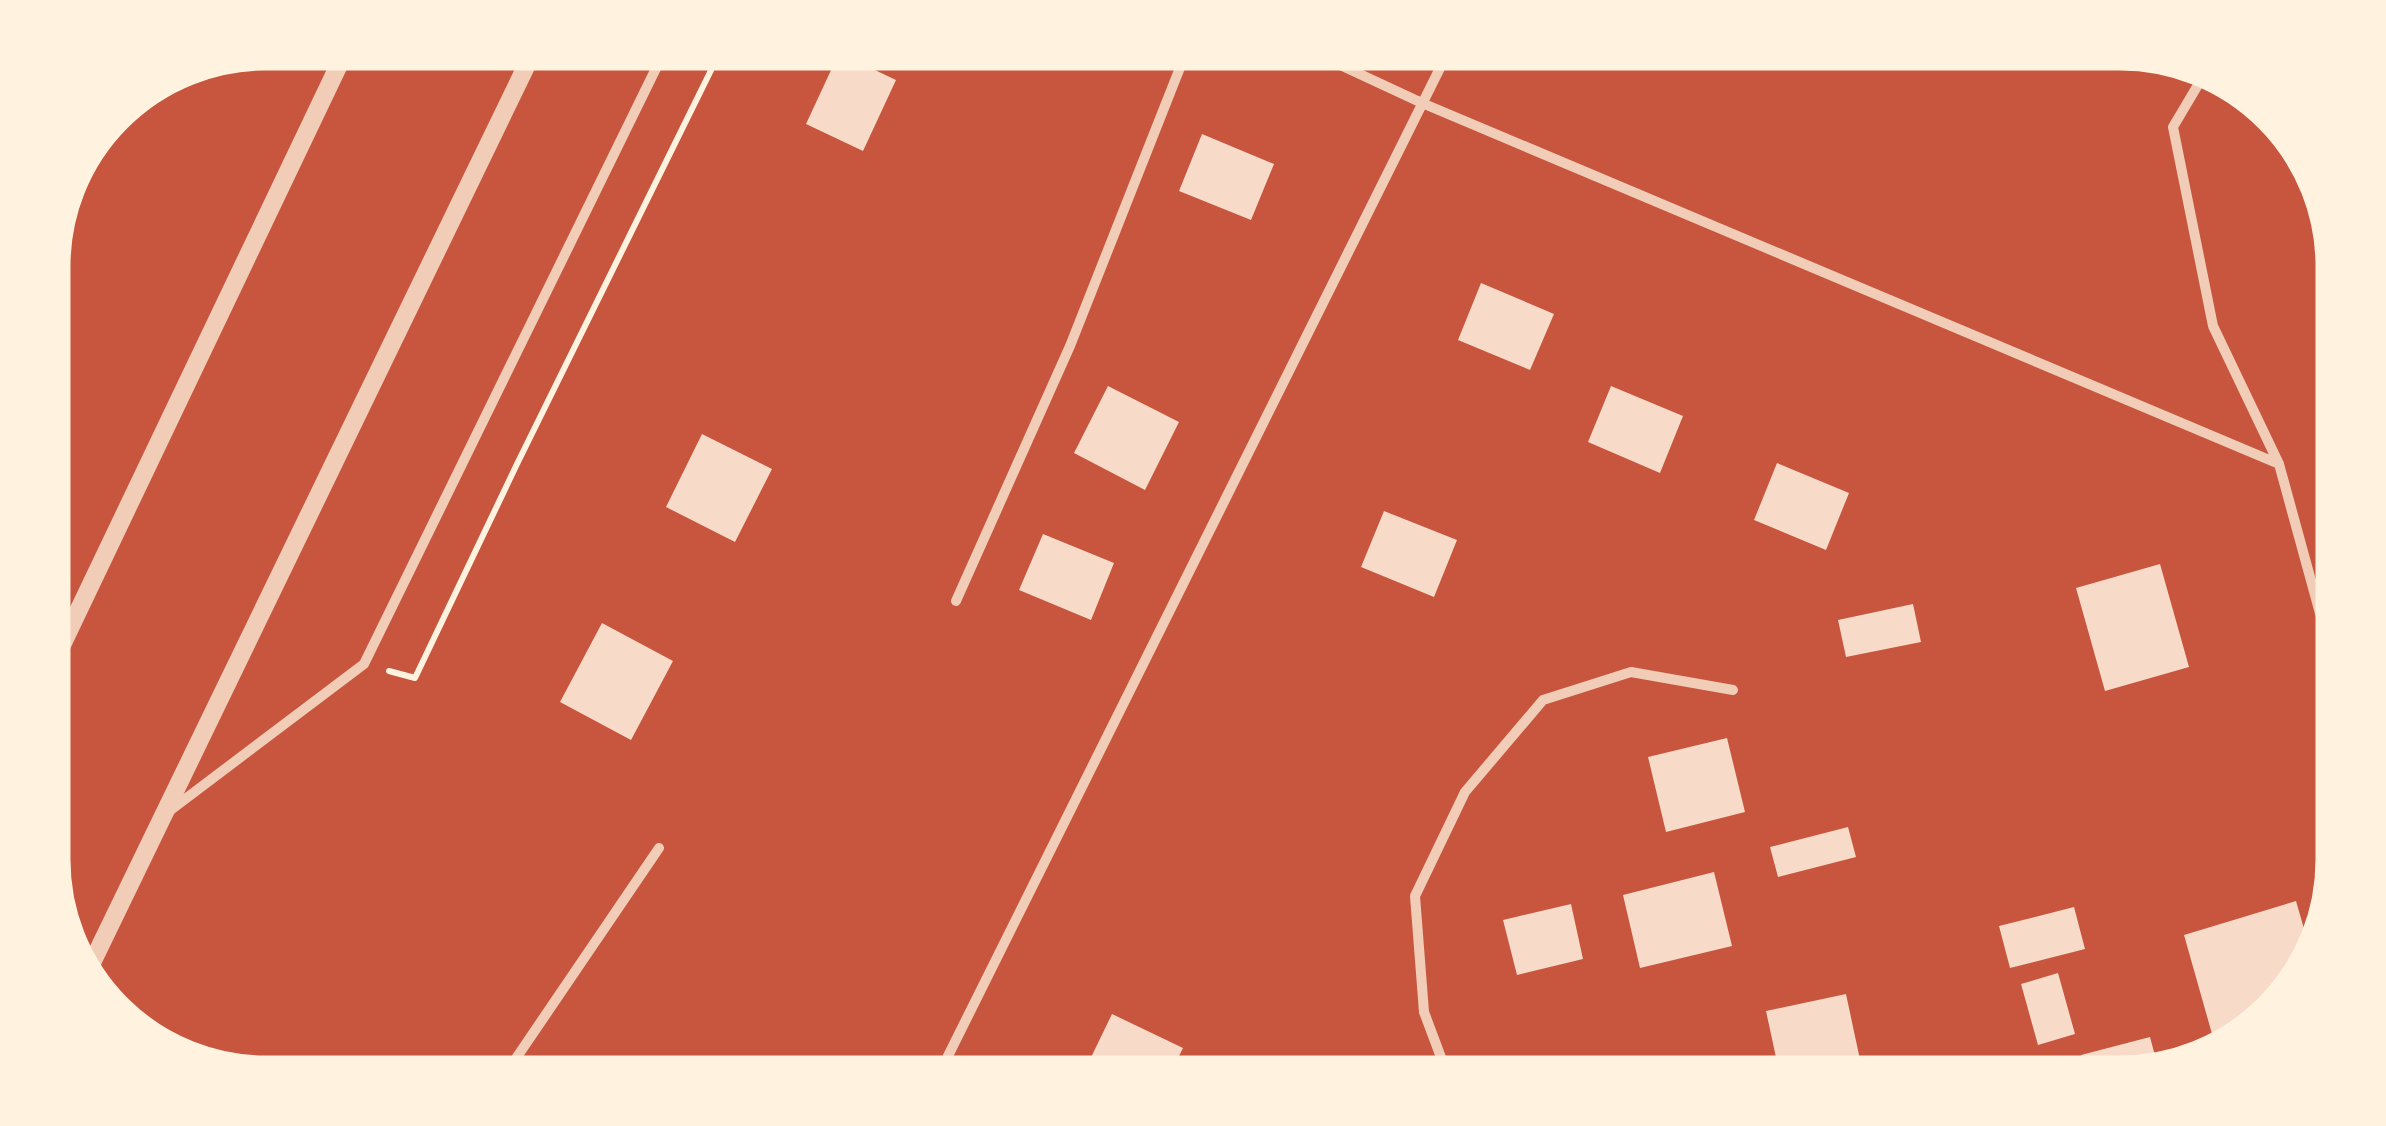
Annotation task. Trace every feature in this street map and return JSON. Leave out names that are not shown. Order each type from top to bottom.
[{"type":"street","points":[[68,634],[337,68]]},
{"type":"street","points":[[94,959],[525,68]]},
{"type":"street","points":[[163,816],[364,664],[656,68]]},
{"type":"street","points":[[956,602],[1070,346],[1180,68]]},
{"type":"street","points":[[1347,68],[2279,464]]},
{"type":"street","points":[[947,1058],[1440,68]]},
{"type":"street","points":[[2198,84],[2173,127],[2213,326],[2279,464],[2318,604]]},
{"type":"street","points":[[1441,1058],[1424,1012],[1415,896],[1465,792],[1543,700],[1631,672],[1733,690]]},
{"type":"street","points":[[516,1058],[658,848]]},
{"type":"path","points":[[364,664],[416,678],[712,68]]},
{"type":"building","points":[[832,68],[871,68],[896,80],[863,151],[806,124]]},
{"type":"building","points":[[1202,134],[1274,164],[1251,220],[1179,191]]},
{"type":"building","points":[[1481,283],[1554,314],[1530,370],[1458,340]]},
{"type":"building","points":[[1108,386],[1179,422],[1145,490],[1074,453]]},
{"type":"building","points":[[1611,386],[1683,416],[1660,473],[1588,442]]},
{"type":"building","points":[[702,434],[772,469],[735,542],[666,507]]},
{"type":"building","points":[[1777,463],[1849,493],[1826,550],[1754,520]]},
{"type":"building","points":[[1384,511],[1457,540],[1434,597],[1361,567]]},
{"type":"building","points":[[1043,534],[1114,563],[1091,620],[1019,590]]},
{"type":"building","points":[[2160,564],[2189,667],[2105,691],[2076,588]]},
{"type":"building","points":[[1913,604],[1921,642],[1846,657],[1838,620]]},
{"type":"building","points":[[602,623],[673,661],[631,740],[560,702]]},
{"type":"building","points":[[1727,738],[1745,812],[1666,832],[1648,757]]},
{"type":"building","points":[[1848,827],[1856,857],[1778,877],[1770,847]]},
{"type":"building","points":[[1714,872],[1732,946],[1640,968],[1623,895]]},
{"type":"building","points":[[2296,901],[2305,932],[2278,981],[2241,1018],[2212,1035],[2184,935]]},
{"type":"building","points":[[1571,904],[1583,959],[1517,975],[1503,920]]},
{"type":"building","points":[[2074,907],[2085,949],[2010,968],[1999,926]]},
{"type":"building","points":[[2058,973],[2075,1034],[2038,1045],[2021,984]]},
{"type":"building","points":[[1846,994],[1860,1058],[1776,1058],[1766,1011]]},
{"type":"building","points":[[1112,1014],[1183,1048],[1178,1058],[1091,1058]]},
{"type":"building","points":[[2150,1037],[2155,1055],[2082,1058],[2081,1055]]}]
